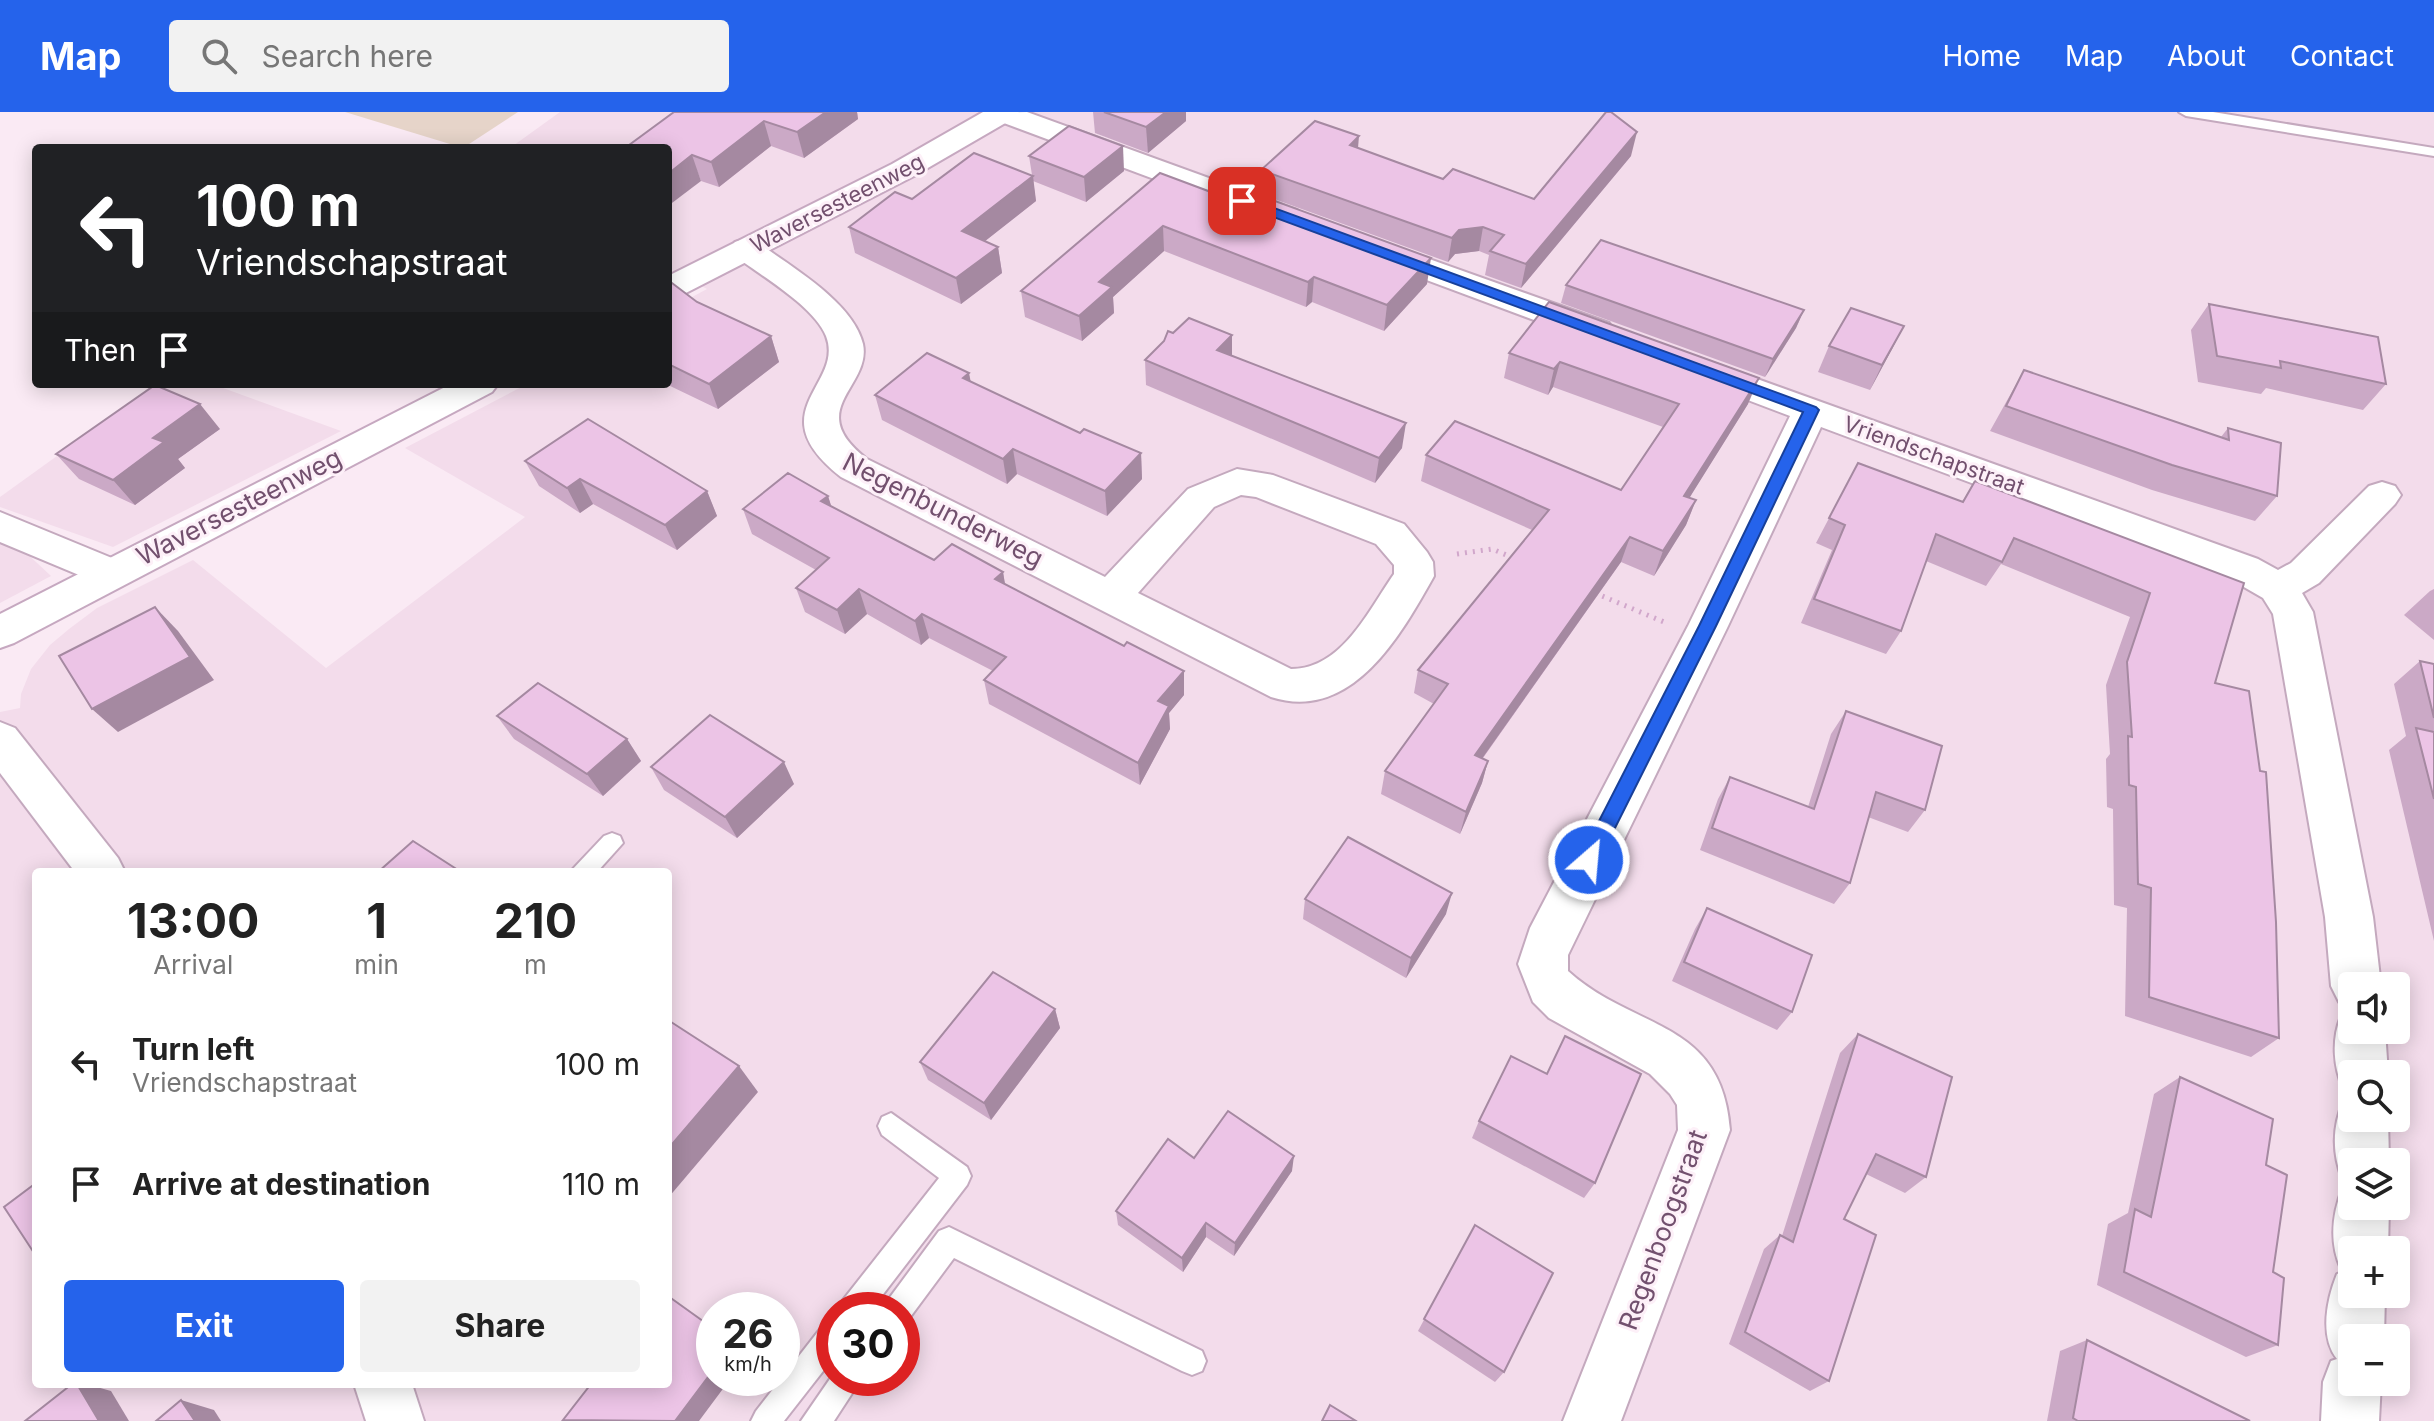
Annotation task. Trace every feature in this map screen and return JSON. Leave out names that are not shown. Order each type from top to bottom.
[{"type":"street","name":"Vriendschapstraat","points":[[1003,112],[2244,569],[2277,588]]},
{"type":"street","name":"Waversesteenweg","points":[[672,287],[903,170],[1003,112]]},
{"type":"street","name":"Negenbunderweg","points":[[746,249],[838,324],[846,346],[843,366],[823,411],[822,424],[822,437],[833,454],[854,468],[1286,685],[1316,684],[1334,677],[1352,664],[1414,576],[1413,562]]},
{"type":"street","name":"Waversesteenweg","points":[[0,632],[472,388]]},
{"type":"street","name":"Regenboogstraat","points":[[1592,1421],[1704,1130],[1702,1100],[1666,1053],[1570,1004],[1550,988],[1541,965],[1547,943],[1701,638],[1811,410]]},
{"type":"street","points":[[1111,596],[1201,498],[1237,482],[1260,484],[1390,534],[1413,562]]},
{"type":"street","points":[[2355,972],[2349,917],[2293,612],[2277,588],[2305,573],[2382,495]]},
{"type":"street","points":[[0,526],[110,573]]},
{"type":"street","points":[[0,740],[99,868]]},
{"type":"street","points":[[384,1388],[395,1421]]},
{"type":"street","points":[[2350,1421],[2351,1396]]},
{"type":"lane","points":[[2186,112],[2434,152]]},
{"type":"lane","points":[[586,868],[612,843]]},
{"type":"lane","points":[[867,1292],[958,1176],[891,1126]]},
{"type":"lane","points":[[911,1292],[949,1241],[1192,1361]]},
{"type":"lane","points":[[766,1421],[816,1357]]},
{"type":"lane","points":[[816,1421],[835,1396]]},
{"type":"path","points":[[1413,562],[1492,549],[1520,561]]},
{"type":"path","points":[[1590,590],[1701,638]]},
{"type":"shaded area","points":[[345,112],[518,112],[469,144],[450,144]]},
{"type":"shaded area","points":[[560,112],[2434,112],[2434,1421],[0,1421],[0,712],[20,708],[21,694],[31,669],[50,645],[69,629],[97,608],[193,560],[326,668],[525,517],[405,448],[519,388],[672,388],[672,308],[707,289],[672,270],[672,144],[516,144]]},
{"type":"shaded area","points":[[151,388],[223,388],[341,431],[113,547],[0,507],[0,497]]},
{"type":"shaded area","points":[[0,537],[22,549],[51,576],[0,603]]},
{"type":"building","points":[[674,112],[826,112],[797,132],[764,121],[711,162],[692,155],[672,171],[672,144],[630,144]]},
{"type":"building","points":[[1104,112],[1166,112],[1146,127]]},
{"type":"building","points":[[1606,112],[1611,112],[1637,132],[1526,264],[1490,251],[1504,235],[1483,227],[1459,230],[1452,238],[1261,170],[1315,121],[1359,136],[1350,145],[1443,179],[1453,169],[1534,199]]},
{"type":"building","points":[[1069,126],[1123,146],[1084,177],[1029,156]]},
{"type":"building","points":[[974,153],[1033,176],[962,231],[998,247],[956,278],[849,227],[895,192],[912,199]]},
{"type":"building","points":[[1160,173],[1227,198],[1239,188],[1431,258],[1387,305],[1314,277],[1308,282],[1163,226],[1099,282],[1112,287],[1079,316],[1021,291]]},
{"type":"building","points":[[1601,240],[1804,310],[1773,359],[1566,285]]},
{"type":"building","points":[[672,283],[697,302],[771,336],[709,384],[672,366]]},
{"type":"building","points":[[1549,302],[1759,378],[1684,496],[1696,500],[1663,551],[1630,537],[1475,755],[1488,761],[1466,812],[1385,771],[1448,684],[1418,670],[1549,510],[1426,455],[1455,421],[1621,490],[1679,404],[1560,362],[1554,369],[1509,353]]},
{"type":"building","points":[[2209,304],[2378,337],[2386,384],[2280,361],[2281,368],[2217,356]]},
{"type":"building","points":[[1851,308],[1904,326],[1882,365],[1829,346]]},
{"type":"building","points":[[1189,318],[1232,335],[1217,350],[1406,423],[1379,458],[1145,360],[1164,341],[1168,331],[1173,333]]},
{"type":"building","points":[[927,353],[969,373],[963,378],[1080,433],[1084,429],[1141,453],[1105,491],[1013,449],[1003,459],[875,395]]},
{"type":"building","points":[[2024,370],[2229,440],[2228,428],[2281,443],[2277,496],[2172,465],[2006,406]]},
{"type":"building","points":[[151,388],[162,388],[200,404],[153,438],[164,442],[113,480],[56,454]]},
{"type":"building","points":[[588,419],[707,491],[665,525],[580,479],[567,488],[525,461]]},
{"type":"building","points":[[1858,463],[1963,502],[1975,481],[2244,583],[2215,683],[2249,691],[2260,771],[2266,772],[2276,922],[2279,1038],[2149,997],[2151,888],[2138,884],[2136,787],[2129,785],[2128,736],[2132,737],[2127,662],[2150,593],[2014,538],[2002,562],[1936,534],[1901,631],[1814,599],[1845,525],[1829,518]]},
{"type":"building","points":[[788,473],[828,496],[821,501],[934,560],[952,544],[1003,572],[995,579],[1124,646],[1127,642],[1184,671],[1158,701],[1169,706],[1138,763],[984,680],[1006,657],[922,614],[915,621],[859,589],[837,610],[796,588],[829,558],[743,509]]},
{"type":"building","points":[[155,607],[190,657],[92,709],[59,656]]},
{"type":"building","points":[[2420,661],[2434,664],[2434,718]]},
{"type":"building","points":[[538,683],[627,739],[587,774],[497,716]]},
{"type":"building","points":[[1846,711],[1942,746],[1925,810],[1876,792],[1850,883],[1712,828],[1730,777],[1814,809]]},
{"type":"building","points":[[710,715],[784,762],[725,817],[651,767]]},
{"type":"building","points":[[2416,728],[2434,732],[2434,799]]},
{"type":"building","points":[[1348,837],[1452,893],[1411,958],[1305,899]]},
{"type":"building","points":[[413,841],[455,868],[383,868]]},
{"type":"building","points":[[1707,908],[1812,955],[1792,1012],[1684,962]]},
{"type":"building","points":[[993,972],[1055,1009],[984,1103],[920,1062]]},
{"type":"building","points":[[672,1023],[739,1066],[672,1144]]},
{"type":"building","points":[[1858,1034],[1952,1077],[1926,1177],[1876,1154],[1844,1219],[1876,1235],[1829,1381],[1745,1332],[1780,1235],[1793,1242]]},
{"type":"building","points":[[1565,1036],[1641,1074],[1595,1183],[1479,1121],[1511,1056],[1547,1074]]},
{"type":"building","points":[[2180,1077],[2273,1119],[2266,1165],[2287,1175],[2273,1272],[2284,1278],[2278,1345],[2124,1272],[2135,1209],[2151,1217]]},
{"type":"building","points":[[1228,1111],[1294,1156],[1235,1243],[1206,1223],[1182,1258],[1116,1211],[1168,1139],[1194,1158]]},
{"type":"building","points":[[32,1186],[32,1250],[4,1207]]},
{"type":"building","points":[[1475,1225],[1553,1273],[1504,1372],[1424,1319]]},
{"type":"building","points":[[672,1299],[696,1316],[696,1393],[675,1421],[563,1420],[588,1388],[672,1388]]},
{"type":"building","points":[[2087,1340],[2250,1421],[2078,1421],[2073,1418]]},
{"type":"building","points":[[67,1388],[79,1388],[99,1421],[25,1421]]},
{"type":"building","points":[[181,1400],[195,1421],[156,1421]]},
{"type":"building","points":[[1330,1405],[1356,1421],[1322,1421]]},
{"type":"route","points":[[1242,201],[1811,410],[1708,626],[1589,860]]}]
